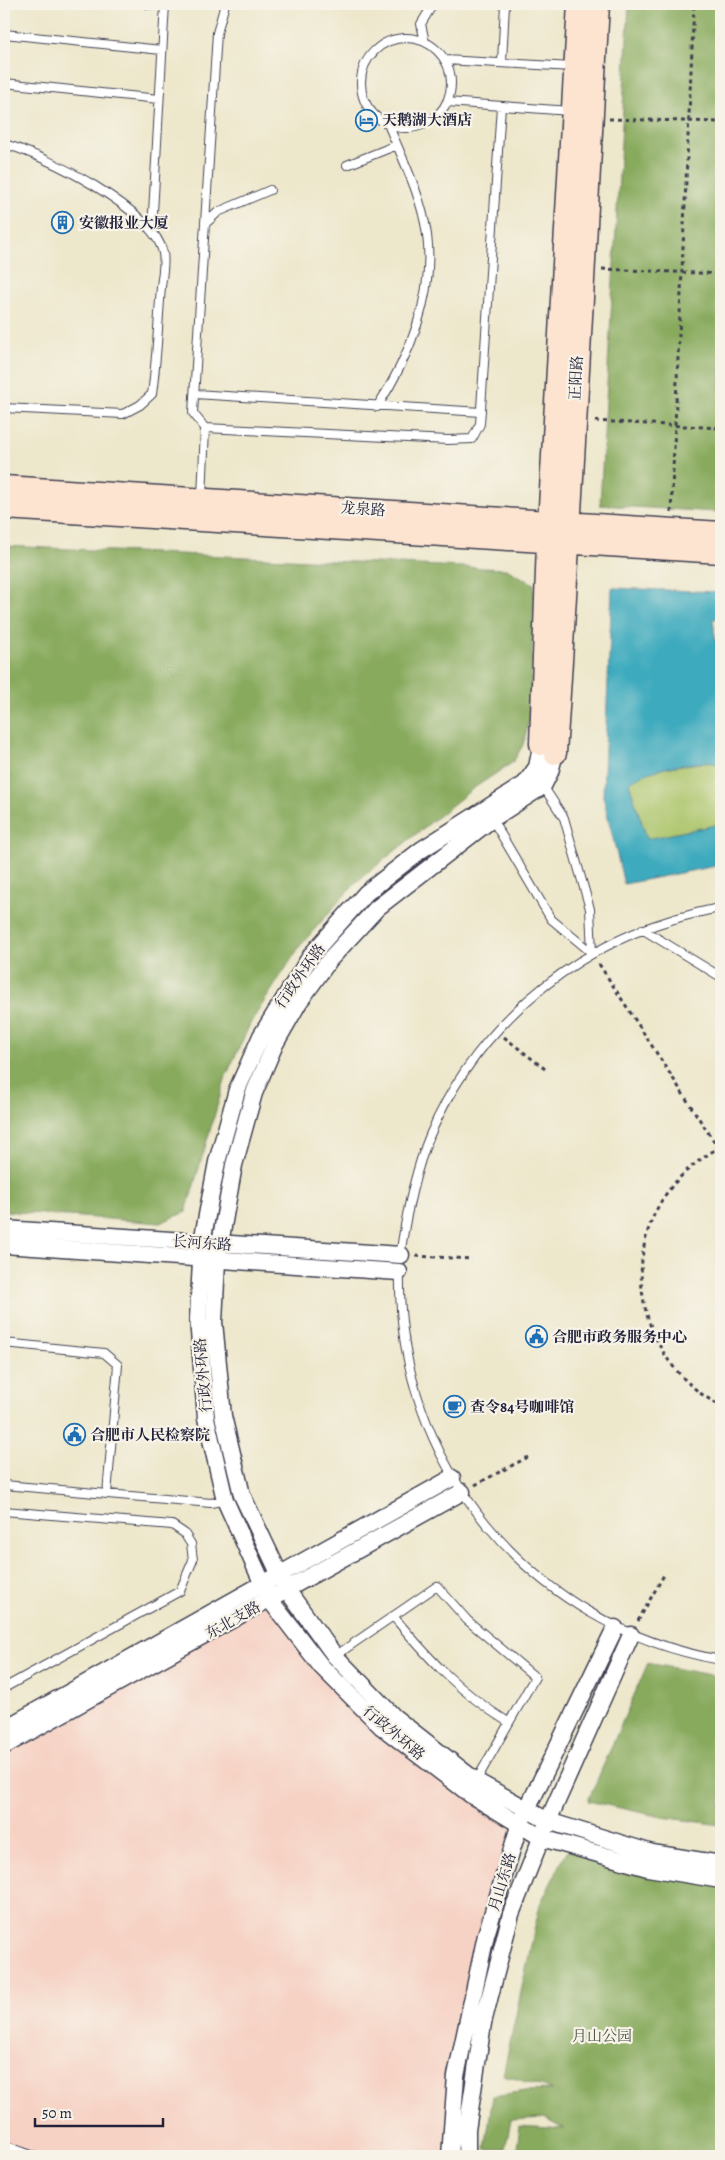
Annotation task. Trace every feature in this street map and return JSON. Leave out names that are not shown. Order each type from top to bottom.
[{"type":"street","name":"正阳路","points":[[559,532],[574,420],[583,268],[586,114],[585,68],[579,4]]},
{"type":"street","name":"正阳路","points":[[585,68],[598,4]]},
{"type":"street","name":"正阳路","points":[[548,752],[559,532],[586,114]]},
{"type":"street","name":"龙泉路","points":[[4,487],[202,509],[559,532],[721,552]]},
{"type":"street","name":"龙泉路","points":[[4,508],[202,509]]},
{"type":"street","name":"龙泉路","points":[[559,532],[670,529],[721,532]]},
{"type":"street","points":[[543,786],[550,772],[548,752]]},
{"type":"street","name":"行政外环路","points":[[548,752],[530,780],[484,812],[421,850],[374,887],[312,954],[261,1036],[238,1090],[217,1162],[202,1242],[198,1319],[206,1418],[225,1500],[270,1600],[321,1666],[382,1727],[471,1795],[518,1826],[542,1838],[648,1868],[721,1880]]},
{"type":"street","name":"行政外环路","points":[[543,786],[492,819],[376,908],[330,960],[300,1002],[275,1044],[254,1093],[234,1165],[216,1260],[214,1322],[223,1416],[242,1495],[287,1590],[335,1656],[394,1717],[476,1781],[548,1821],[652,1853],[721,1864]]},
{"type":"street","name":"长河东路","points":[[4,1229],[400,1255]]},
{"type":"street","name":"长河东路","points":[[4,1245],[200,1260],[400,1272]]},
{"type":"street","name":"东北支路","points":[[4,1730],[452,1478]]},
{"type":"street","name":"东北支路","points":[[4,1746],[462,1492]]},
{"type":"street","name":"月山东路","points":[[450,2156],[456,2076],[486,1936],[518,1826],[525,1808],[615,1628]]},
{"type":"street","name":"月山东路","points":[[466,2156],[467,2130],[482,2024],[511,1914],[548,1821],[631,1635]]},
{"type":"lane","points":[[147,4],[165,5],[152,230]]},
{"type":"lane","points":[[202,509],[205,428],[194,413],[217,34],[225,4]]},
{"type":"lane","points":[[425,42],[421,24],[433,4]]},
{"type":"lane","points":[[502,62],[505,4]]},
{"type":"lane","points":[[4,34],[162,50]]},
{"type":"lane","points":[[412,38],[425,42],[437,50],[445,60],[450,74],[451,88],[447,102],[440,114],[429,122],[416,127],[402,128],[388,124],[376,117],[365,99],[361,78],[365,65],[373,53],[390,41],[412,38]]},
{"type":"lane","points":[[445,60],[585,68]]},
{"type":"lane","points":[[4,83],[159,99]]},
{"type":"lane","points":[[447,102],[586,114]]},
{"type":"lane","points":[[205,428],[448,440],[472,439],[480,424],[500,106]]},
{"type":"lane","points":[[377,407],[394,381],[409,346],[422,309],[428,272],[427,236],[419,202],[388,124]]},
{"type":"lane","points":[[4,144],[21,149],[89,183],[127,208],[152,230],[163,253],[152,394],[140,406],[123,414],[4,408]]},
{"type":"lane","points":[[347,165],[397,145]]},
{"type":"lane","points":[[205,224],[218,212],[270,190]]},
{"type":"lane","points":[[195,394],[377,407],[481,412]]},
{"type":"lane","points":[[543,786],[564,818],[590,909],[592,953]]},
{"type":"lane","points":[[492,819],[551,919],[592,953]]},
{"type":"lane","points":[[721,908],[707,910],[642,929],[592,953],[541,988],[496,1030],[459,1080],[430,1135],[410,1193],[400,1255],[404,1344],[422,1413],[452,1478],[504,1546],[556,1592],[615,1628],[687,1654],[721,1660]]},
{"type":"lane","points":[[642,929],[721,977]]},
{"type":"lane","points":[[4,1343],[104,1352],[118,1365],[107,1494]]},
{"type":"lane","points":[[4,1485],[211,1504],[242,1495]]},
{"type":"lane","points":[[4,1511],[172,1525],[184,1533],[187,1538],[193,1560],[180,1591],[4,1688]]},
{"type":"lane","points":[[335,1656],[437,1586],[467,1620],[535,1677],[476,1781]]},
{"type":"lane","points":[[393,1616],[431,1662],[475,1702],[508,1722]]},
{"type":"lane","points":[[4,2145],[34,2156]]},
{"type":"path","points":[[670,529],[694,4]]},
{"type":"path","points":[[586,114],[721,122]]},
{"type":"path","points":[[583,268],[721,274]]},
{"type":"path","points":[[574,420],[721,428]]},
{"type":"path","points":[[592,953],[719,1147],[700,1158],[679,1177],[662,1200],[650,1225],[642,1252],[640,1280],[644,1308],[650,1326],[667,1360],[685,1381],[707,1399],[721,1406]]},
{"type":"path","points":[[496,1030],[545,1068]]},
{"type":"path","points":[[400,1255],[472,1260]]},
{"type":"path","points":[[462,1492],[528,1457]]},
{"type":"path","points":[[631,1635],[665,1573]]},
{"type":"shaded area","points":[[270,1600],[321,1666],[519,1826],[486,1935],[450,2156],[34,2156],[4,2145],[4,1746]]},
{"type":"green space","points":[[629,4],[721,4],[721,424],[716,512],[600,505]]},
{"type":"green space","points":[[4,546],[506,569],[534,584],[530,717],[523,745],[513,762],[471,790],[355,883],[300,946],[251,1022],[226,1076],[186,1212],[160,1223],[4,1211]]},
{"type":"green space","points":[[714,762],[721,764],[721,824],[647,839],[629,783],[637,777],[658,770],[681,765]]},
{"type":"green space","points":[[648,1663],[721,1677],[721,1825],[662,1817],[588,1801]]},
{"type":"green space","name":"月山公园","points":[[570,1846],[721,1880],[721,2156],[516,2156],[520,2126],[564,2129],[543,2118],[511,2120],[505,2149],[485,2149],[493,2096],[525,2091],[553,2090],[503,2075],[540,1904]]},
{"type":"water","points":[[612,588],[721,592],[721,618],[713,619],[721,680],[721,765],[702,763],[674,766],[636,778],[629,783],[647,839],[721,824],[721,865],[624,884],[603,796]]},
{"type":"place","name":"天鹅湖大酒店","points":[[366,120]]},
{"type":"place","name":"安徽报业大厦","points":[[63,223]]},
{"type":"place","name":"合肥市政务服务中心","points":[[536,1337]]},
{"type":"place","name":"查令84号咖啡馆","points":[[454,1407]]},
{"type":"place","name":"合肥市人民检察院","points":[[74,1435]]}]
